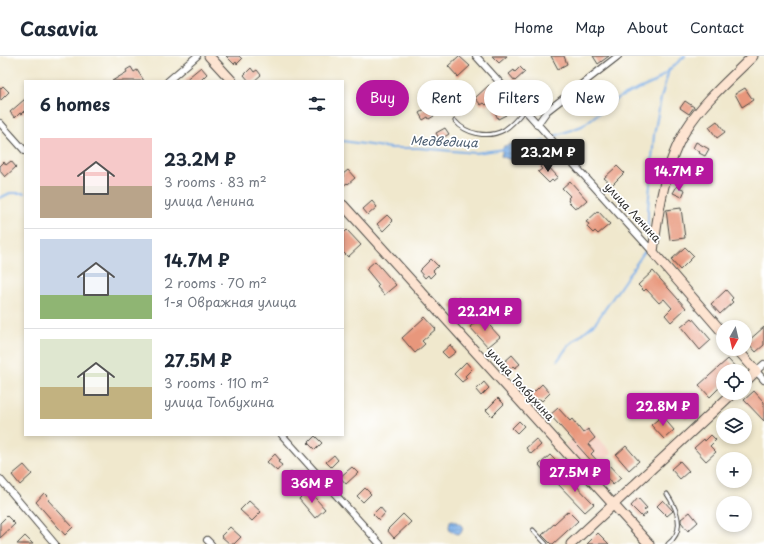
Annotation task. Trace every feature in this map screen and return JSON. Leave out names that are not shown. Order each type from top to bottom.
[{"type":"street","points":[[169,80],[197,56]]},
{"type":"street","points":[[209,56],[231,80]]},
{"type":"street","name":"улица Ленина","points":[[476,56],[497,80]]},
{"type":"street","points":[[537,125],[547,111],[618,56]]},
{"type":"street","points":[[653,252],[656,223],[662,195],[673,157],[683,135],[706,103],[753,56]]},
{"type":"street","name":"улица Ленина","points":[[529,116],[653,252],[716,325]]},
{"type":"street","points":[[0,123],[24,150]]},
{"type":"street","name":"улица Толбухина","points":[[344,206],[649,544]]},
{"type":"street","points":[[743,356],[764,380]]},
{"type":"street","points":[[752,375],[764,364]]},
{"type":"street","points":[[571,544],[725,400]]},
{"type":"street","points":[[283,436],[380,544]]},
{"type":"street","points":[[0,479],[56,544]]},
{"type":"lane","points":[[454,121],[468,132],[490,134],[503,131],[514,123],[519,116]]},
{"type":"lane","points":[[667,494],[674,504],[678,520],[675,536],[668,544]]},
{"type":"lane","points":[[533,530],[546,544]]},
{"type":"shaded area","points":[[587,425],[612,453],[591,473],[565,445]]},
{"type":"water","points":[[520,143],[524,156],[514,161],[501,156],[504,146]]},
{"type":"water","points":[[453,520],[463,528],[461,533],[457,534],[450,530],[450,521]]},
{"type":"building","points":[[226,56],[239,56],[242,59],[237,64],[236,62],[234,64]]},
{"type":"building","points":[[459,56],[470,66],[458,77],[448,66]]},
{"type":"building","points":[[492,56],[507,56],[499,63]]},
{"type":"building","points":[[551,56],[564,56],[567,64],[558,69]]},
{"type":"building","points":[[593,56],[609,56],[598,64]]},
{"type":"building","points":[[131,67],[134,72],[137,70],[143,80],[114,80],[127,72],[126,70]]},
{"type":"building","points":[[201,67],[207,74],[201,80],[185,80]]},
{"type":"building","points":[[520,67],[525,72],[514,80],[509,74],[514,70],[515,72]]},
{"type":"building","points":[[251,68],[254,72],[257,70],[261,75],[255,80],[248,80],[244,75]]},
{"type":"building","points":[[3,86],[9,92],[0,101],[0,89]]},
{"type":"building","points":[[745,88],[753,100],[742,107],[735,94]]},
{"type":"building","points":[[484,90],[484,103],[481,105],[476,97]]},
{"type":"building","points":[[24,100],[24,112],[22,114],[20,113],[15,118],[10,112]]},
{"type":"building","points":[[685,101],[694,107],[689,114],[680,108]]},
{"type":"building","points":[[421,116],[434,116],[429,119],[428,117],[423,120]]},
{"type":"building","points":[[497,116],[504,116],[498,119]]},
{"type":"building","points":[[717,121],[725,132],[717,138],[709,127]]},
{"type":"building","points":[[445,128],[449,134],[440,140],[436,133]]},
{"type":"building","points":[[696,142],[709,149],[705,156],[693,148]]},
{"type":"building","points":[[11,161],[16,167],[5,177],[0,171],[0,166],[4,162],[6,165]]},
{"type":"building","points":[[545,163],[558,177],[549,183],[538,172],[542,169],[540,167]]},
{"type":"building","points":[[617,166],[624,173],[612,185],[604,178]]},
{"type":"building","points":[[348,170],[355,178],[344,185],[344,173]]},
{"type":"building","points":[[570,181],[587,200],[578,208],[575,208],[568,201],[570,196],[562,188]]},
{"type":"building","points":[[677,186],[685,190],[682,197],[673,193]]},
{"type":"building","points":[[372,201],[377,207],[368,215],[363,209]]},
{"type":"building","points":[[681,208],[685,238],[670,240],[666,210]]},
{"type":"building","points":[[598,211],[610,224],[598,234],[595,231],[593,233],[587,227],[589,224],[586,222]]},
{"type":"building","points":[[387,215],[393,221],[383,231],[377,224]]},
{"type":"building","points":[[347,230],[361,245],[348,257],[344,253],[344,233]]},
{"type":"building","points":[[685,247],[694,256],[680,270],[671,260]]},
{"type":"building","points":[[431,259],[438,266],[433,271],[435,273],[430,278],[428,275],[425,278],[419,271]]},
{"type":"building","points":[[375,261],[396,285],[384,295],[377,287],[379,285],[366,269]]},
{"type":"building","points":[[653,271],[686,308],[671,322],[665,315],[672,308],[664,299],[659,303],[646,289],[644,291],[638,285]]},
{"type":"building","points":[[726,290],[733,298],[731,300],[733,302],[720,314],[711,304]]},
{"type":"building","points":[[459,297],[467,306],[462,310],[460,308],[456,312],[450,306]]},
{"type":"building","points":[[481,316],[500,337],[488,347],[470,327]]},
{"type":"building","points":[[425,317],[436,329],[422,341],[425,344],[415,353],[402,338]]},
{"type":"building","points":[[692,318],[711,340],[700,350],[681,327]]},
{"type":"building","points":[[764,327],[764,345],[756,352],[752,348],[752,338]]},
{"type":"building","points":[[450,345],[456,352],[448,358],[442,352]]},
{"type":"building","points":[[512,355],[520,364],[515,368],[513,366],[509,370],[503,363]]},
{"type":"building","points":[[728,359],[733,364],[722,364]]},
{"type":"building","points":[[466,362],[472,369],[465,376],[467,378],[462,382],[454,374]]},
{"type":"building","points":[[716,370],[716,391],[710,397],[699,385]]},
{"type":"building","points":[[484,382],[489,388],[481,396],[476,390]]},
{"type":"building","points":[[542,384],[550,393],[542,401],[540,399],[537,401],[531,395]]},
{"type":"building","points":[[754,391],[764,402],[764,421],[744,400],[752,400],[752,393]]},
{"type":"building","points":[[498,398],[504,404],[492,416],[486,410]]},
{"type":"building","points":[[685,401],[694,411],[686,418],[677,409]]},
{"type":"building","points":[[558,408],[570,421],[572,419],[583,433],[588,429],[595,438],[588,444],[594,451],[591,454],[603,467],[607,463],[621,478],[613,485],[550,415]]},
{"type":"building","points":[[662,416],[674,430],[664,439],[651,425]]},
{"type":"building","points":[[519,421],[524,426],[517,433],[512,428]]},
{"type":"building","points":[[711,435],[716,440],[710,446],[716,452],[706,461],[694,448],[704,439],[705,441]]},
{"type":"building","points":[[315,436],[322,443],[315,450],[308,443]]},
{"type":"building","points":[[536,439],[541,445],[531,454],[526,448]]},
{"type":"building","points":[[626,446],[639,461],[629,470],[616,455]]},
{"type":"building","points":[[275,454],[280,460],[278,462],[282,465],[277,471],[267,462]]},
{"type":"building","points":[[334,455],[338,460],[331,467],[326,462]]},
{"type":"building","points":[[550,455],[557,462],[545,472],[539,465]]},
{"type":"building","points":[[680,461],[689,471],[680,479],[671,469]]},
{"type":"building","points":[[24,465],[32,474],[20,485],[12,475]]},
{"type":"building","points":[[352,467],[358,473],[346,484],[340,477]]},
{"type":"building","points":[[291,472],[296,477],[287,485],[282,480]]},
{"type":"building","points":[[565,474],[594,504],[585,512],[556,482]]},
{"type":"building","points":[[365,488],[371,494],[363,502],[357,496]]},
{"type":"building","points":[[308,490],[325,509],[315,518],[299,499]]},
{"type":"building","points":[[44,493],[50,499],[48,500],[73,527],[65,535],[36,502]]},
{"type":"building","points":[[638,498],[647,508],[644,510],[647,513],[642,517],[631,506]]},
{"type":"building","points":[[663,500],[673,511],[667,516],[657,506]]},
{"type":"building","points":[[249,501],[261,512],[252,521],[240,510]]},
{"type":"building","points":[[380,507],[385,513],[379,520],[373,514]]},
{"type":"building","points":[[568,511],[578,521],[553,544],[551,544],[542,535]]},
{"type":"building","points":[[690,512],[698,522],[688,531],[681,522],[681,519]]},
{"type":"building","points":[[403,514],[411,522],[394,538],[387,530]]},
{"type":"building","points":[[7,516],[15,524],[0,538],[0,523]]},
{"type":"building","points":[[230,527],[241,537],[234,544],[230,544],[221,536]]},
{"type":"building","points":[[598,533],[609,544],[587,544]]},
{"type":"building","points":[[25,536],[33,544],[17,544]]},
{"type":"waterway","name":"Медведица","points":[[555,136],[582,126],[620,97],[655,82],[685,56]]},
{"type":"waterway","points":[[650,242],[648,235],[648,209],[654,135],[661,98],[669,70]]},
{"type":"waterway","name":"Медведица","points":[[344,141],[390,148],[419,148],[475,153],[505,149]]},
{"type":"waterway","name":"Медведица","points":[[519,148],[532,146],[544,141]]},
{"type":"waterway","name":"Медведица","points":[[0,198],[10,193],[24,193]]},
{"type":"waterway","points":[[558,360],[568,346],[596,322],[645,251]]}]
